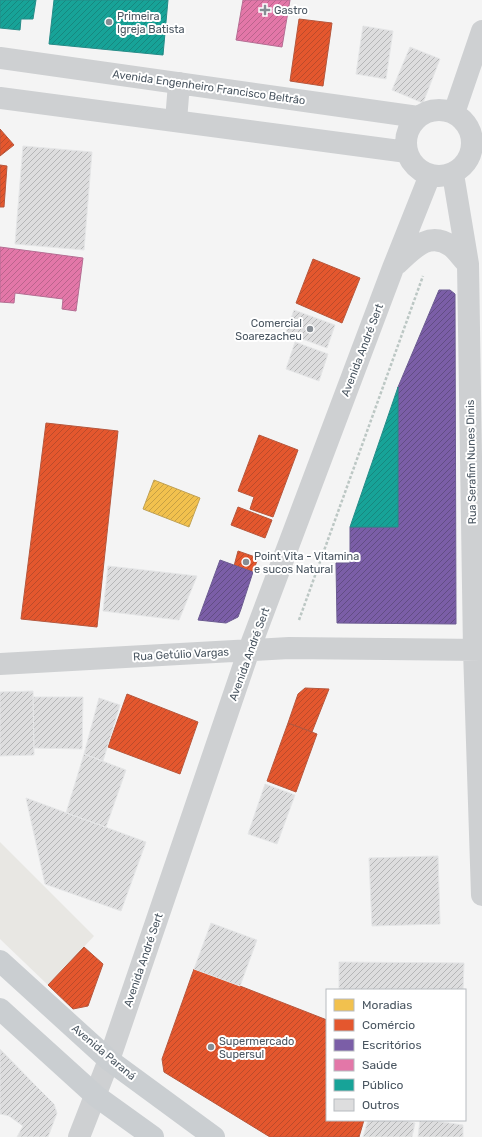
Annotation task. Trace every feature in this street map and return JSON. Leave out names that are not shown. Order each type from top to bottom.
[{"type":"main road","name":"Avenida Paraná","points":[[0,961],[109,1060],[214,1137]]},
{"type":"main road","points":[[0,1009],[96,1096],[153,1137]]},
{"type":"street","points":[[454,113],[482,31]]},
{"type":"street","name":"Avenida Engenheiro Francisco Beltrão","points":[[0,58],[418,117]]},
{"type":"street","points":[[176,121],[179,83]]},
{"type":"street","points":[[0,98],[407,152]]},
{"type":"street","points":[[445,110],[454,113],[462,118],[476,132],[472,149],[476,158],[465,164],[453,174],[446,176],[430,175],[420,170],[412,162],[407,152],[407,133],[411,124],[426,112],[445,110]]},
{"type":"street","name":"Rua Serafim Nunes Dinis","points":[[453,174],[468,264],[478,650],[482,895]]},
{"type":"street","name":"Avenida André Sert","points":[[79,1137],[109,1060],[249,650],[393,268],[430,175]]},
{"type":"street","points":[[393,268],[416,246],[432,240],[442,241],[451,246],[468,264]]},
{"type":"street","name":"Rua Getúlio Vargas","points":[[0,664],[290,648],[478,650]]},
{"type":"path","points":[[299,620],[421,282],[426,272]]},
{"type":"shaded area","points":[[0,842],[94,936],[48,985],[0,939]]},
{"type":"building: Moradias","points":[[154,480],[200,498],[189,527],[143,509]]},
{"type":"building: Comércio","points":[[299,19],[332,23],[323,86],[290,81]]},
{"type":"building: Comércio","points":[[0,129],[14,145],[0,156]]},
{"type":"building: Comércio","points":[[0,165],[7,166],[4,207],[0,207]]},
{"type":"building: Comércio","points":[[313,259],[360,278],[342,323],[296,303]]},
{"type":"building: Comércio","points":[[46,423],[118,431],[97,627],[21,619]]},
{"type":"building: Comércio","points":[[259,435],[298,450],[273,517],[250,509],[254,497],[238,491]]},
{"type":"building: Comércio","points":[[238,507],[272,520],[265,538],[231,525]]},
{"type":"building: Comércio","points":[[238,551],[258,558],[253,572],[234,566]]},
{"type":"building: Comércio","points":[[305,688],[329,689],[312,732],[288,723],[298,694]]},
{"type":"building: Comércio","points":[[127,694],[198,722],[180,774],[108,747]]},
{"type":"building: Comércio","points":[[288,723],[317,734],[296,792],[267,781]]},
{"type":"building: Comércio","points":[[84,947],[103,964],[88,1006],[73,1009],[48,985]]},
{"type":"building: Comércio","points":[[194,969],[326,1020],[326,1121],[364,1121],[359,1137],[270,1137],[164,1072],[162,1059]]},
{"type":"building: Escritórios","points":[[439,290],[450,290],[455,294],[456,624],[337,623],[336,563],[350,563],[350,527],[398,527],[398,387]]},
{"type":"building: Escritórios","points":[[220,560],[253,572],[241,609],[238,617],[226,623],[198,620]]},
{"type":"building: Saúde","points":[[243,0],[290,0],[282,47],[236,40]]},
{"type":"building: Saúde","points":[[0,247],[83,258],[76,311],[62,309],[63,299],[15,293],[14,303],[0,302]]},
{"type":"building: Público","points":[[0,0],[36,0],[33,19],[21,19],[20,30],[0,28]]},
{"type":"building: Público","name":"Primeira Igreja Batista","points":[[54,0],[168,0],[163,55],[49,44]]},
{"type":"building: Público","points":[[398,387],[398,527],[350,527]]},
{"type":"building: Outros","points":[[363,26],[393,31],[386,79],[356,74]]},
{"type":"building: Outros","points":[[410,47],[440,59],[423,103],[392,90]]},
{"type":"building: Outros","points":[[23,146],[92,152],[84,250],[15,244]]},
{"type":"building: Outros","name":"Comercial Soarezacheu","points":[[294,310],[335,325],[327,348],[286,333]]},
{"type":"building: Outros","points":[[295,342],[328,354],[319,381],[286,369]]},
{"type":"building: Outros","points":[[108,566],[197,576],[179,620],[103,611]]},
{"type":"building: Outros","points":[[33,691],[34,755],[0,756],[0,692]]},
{"type":"building: Outros","points":[[33,697],[83,697],[82,749],[34,748]]},
{"type":"building: Outros","points":[[99,698],[120,705],[103,761],[84,754]]},
{"type":"building: Outros","points":[[84,754],[126,770],[106,827],[66,813]]},
{"type":"building: Outros","points":[[265,784],[295,795],[277,844],[248,834]]},
{"type":"building: Outros","points":[[26,798],[146,842],[121,911],[45,884]]},
{"type":"building: Outros","points":[[438,856],[440,924],[372,926],[369,858]]},
{"type":"building: Outros","points":[[211,923],[257,940],[240,986],[194,969]]},
{"type":"building: Outros","points":[[339,962],[464,963],[463,989],[339,989]]},
{"type":"building: Outros","points":[[0,1049],[37,1087],[10,1116],[0,1114]]},
{"type":"building: Outros","points":[[37,1087],[54,1104],[57,1113],[48,1137],[17,1137],[23,1126],[9,1116]]},
{"type":"building: Outros","points":[[368,1121],[406,1121],[415,1123],[412,1137],[363,1137]]},
{"type":"building: Outros","points":[[420,1121],[435,1121],[463,1125],[463,1137],[418,1137]]},
{"type":"place","name":"Gastro","points":[[265,10]]},
{"type":"place","name":"Primeira Igreja Batista","points":[[109,22]]},
{"type":"place","name":"Comercial Soarezacheu","points":[[310,329]]},
{"type":"place","name":"Point Vita - Vitamina e sucos Natural","points":[[246,562]]},
{"type":"place","name":"Supermercado Supersul","points":[[211,1047]]}]
